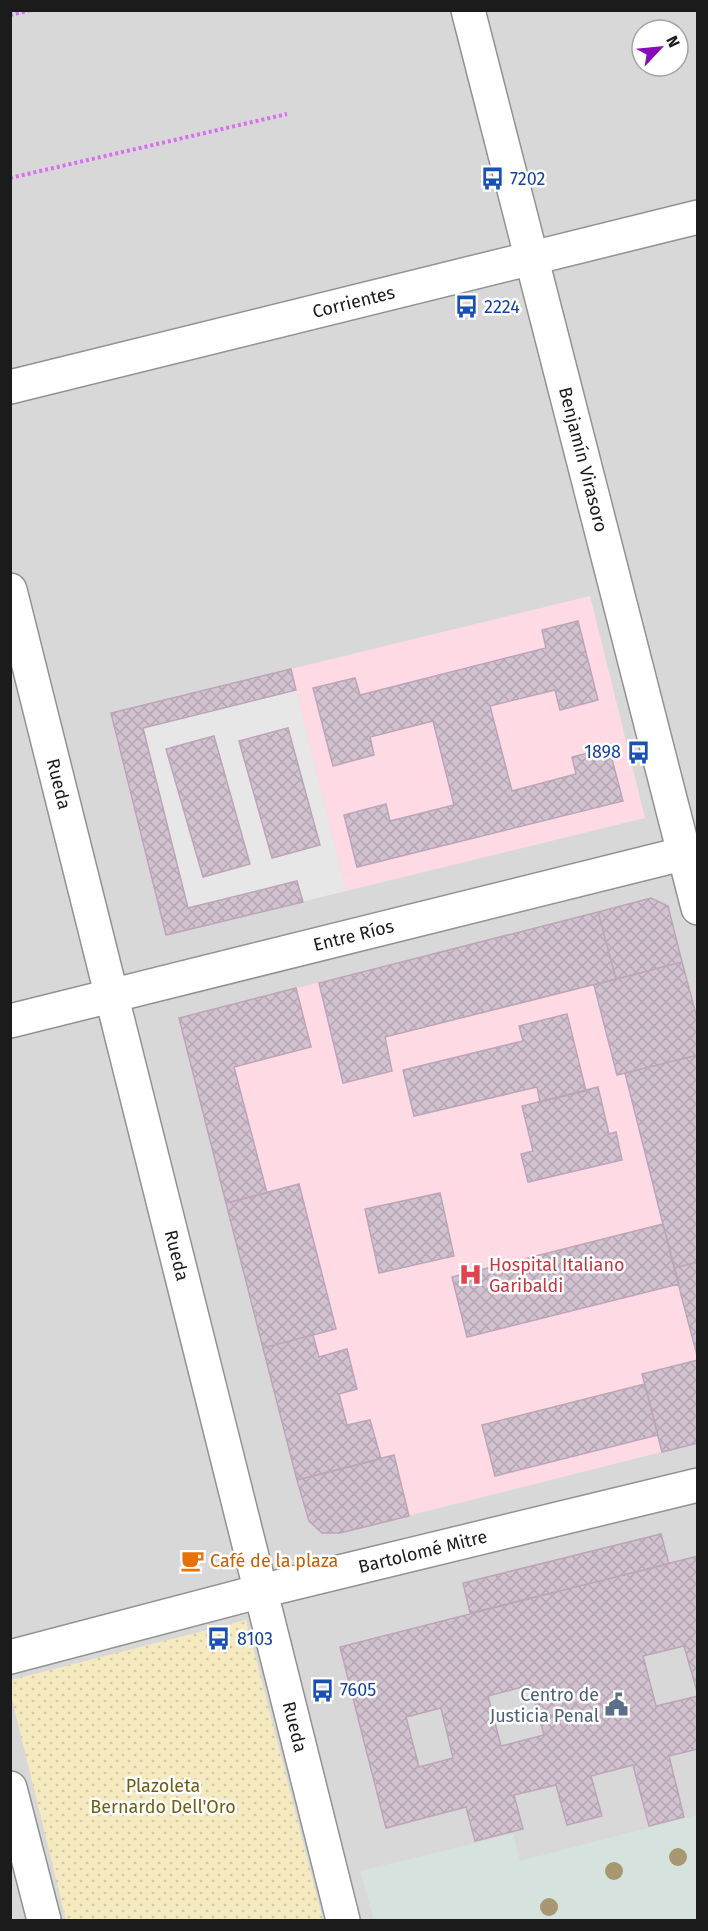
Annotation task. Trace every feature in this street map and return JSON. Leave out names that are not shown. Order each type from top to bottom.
[{"type":"street","name":"Benjamín Virasoro","points":[[468,10],[690,852],[698,908]]},
{"type":"street","name":"Corrientes","points":[[10,387],[698,217]]},
{"type":"street","name":"Rueda","points":[[10,590],[343,1920]]},
{"type":"street","name":"Entre Ríos","points":[[10,1021],[690,852]]},
{"type":"street","name":"Bartolomé Mitre","points":[[10,1657],[261,1591],[698,1485]]},
{"type":"street","points":[[10,1788],[44,1920]]},
{"type":"path","points":[[10,15],[31,10]]},
{"type":"path","points":[[10,178],[287,114]]},
{"type":"shaded area","points":[[11,11],[697,11],[697,1920],[11,1920]]},
{"type":"shaded area","points":[[590,596],[645,818],[346,891],[291,669]]},
{"type":"shaded area","points":[[291,669],[346,891],[166,935],[111,713]]},
{"type":"shaded area","name":"Hospital Italiano Garibaldi","points":[[651,898],[668,906],[697,1022],[697,1443],[340,1533],[322,1533],[309,1521],[302,1499],[179,1018]]},
{"type":"shaded area","points":[[697,1815],[697,1920],[374,1920],[360,1871],[513,1834],[520,1861]]},
{"type":"green space","name":"Plazoleta Bernardo Dell'Oro","points":[[246,1620],[323,1920],[66,1920],[11,1695],[11,1680]]},
{"type":"building","points":[[578,621],[598,700],[560,710],[555,690],[490,706],[512,791],[576,774],[572,757],[609,748],[623,801],[357,867],[344,815],[386,804],[390,821],[454,805],[433,721],[370,737],[374,755],[333,766],[313,688],[355,678],[360,695],[546,648],[542,630]]},
{"type":"building","points":[[291,669],[296,690],[143,728],[188,908],[297,881],[303,902],[166,935],[111,713]]},
{"type":"building","points":[[288,728],[320,845],[272,858],[239,741]]},
{"type":"building","points":[[214,736],[250,864],[203,877],[166,749]]},
{"type":"building","points":[[651,898],[668,906],[682,962],[616,979],[598,912]]},
{"type":"building","points":[[598,912],[616,979],[385,1037],[392,1071],[343,1083],[319,983]]},
{"type":"building","points":[[682,962],[698,1022],[698,1055],[617,1075],[594,985]]},
{"type":"building","points":[[296,988],[311,1047],[234,1067],[267,1193],[226,1203],[179,1018]]},
{"type":"building","points":[[567,1014],[586,1091],[540,1102],[537,1087],[414,1116],[403,1070],[523,1041],[519,1026]]},
{"type":"building","points":[[698,1055],[698,1262],[674,1268],[625,1073]]},
{"type":"building","points":[[598,1087],[609,1134],[616,1132],[622,1160],[528,1182],[521,1154],[533,1151],[522,1106]]},
{"type":"building","points":[[299,1184],[336,1329],[263,1348],[226,1203]]},
{"type":"building","points":[[440,1193],[454,1256],[379,1273],[365,1209]]},
{"type":"building","points":[[663,1224],[679,1284],[467,1337],[452,1277]]},
{"type":"building","points":[[698,1262],[698,1359],[674,1268]]},
{"type":"building","points":[[313,1335],[319,1357],[347,1349],[357,1389],[339,1394],[347,1425],[370,1420],[381,1459],[297,1480],[263,1348]]},
{"type":"building","points":[[698,1360],[698,1443],[662,1452],[642,1374]]},
{"type":"building","points":[[645,1384],[658,1435],[495,1476],[482,1425]]},
{"type":"building","points":[[394,1455],[409,1516],[340,1533],[322,1533],[309,1521],[297,1480]]},
{"type":"building","points":[[661,1534],[669,1564],[470,1613],[463,1583]]},
{"type":"building","points":[[698,1556],[698,1695],[684,1646],[643,1656],[656,1706],[698,1696],[698,1749],[669,1756],[684,1817],[649,1826],[633,1765],[591,1776],[602,1816],[567,1825],[556,1785],[514,1795],[523,1829],[475,1841],[466,1807],[386,1828],[340,1647]],"holes":[[[530,1685],[544,1735],[501,1746],[488,1696]],[[441,1708],[453,1758],[419,1767],[406,1717]]]},
{"type":"place","name":"7202","points":[[492,179]]},
{"type":"place","name":"2224","points":[[466,307]]},
{"type":"place","name":"1898","points":[[639,752]]},
{"type":"place","name":"Hospital Italiano Garibaldi","points":[[471,1275]]},
{"type":"place","name":"Café de la plaza","points":[[192,1561]]},
{"type":"place","name":"8103","points":[[219,1639]]},
{"type":"place","name":"7605","points":[[322,1690]]},
{"type":"place","name":"Centro de Justicia Penal","points":[[617,1705]]}]
